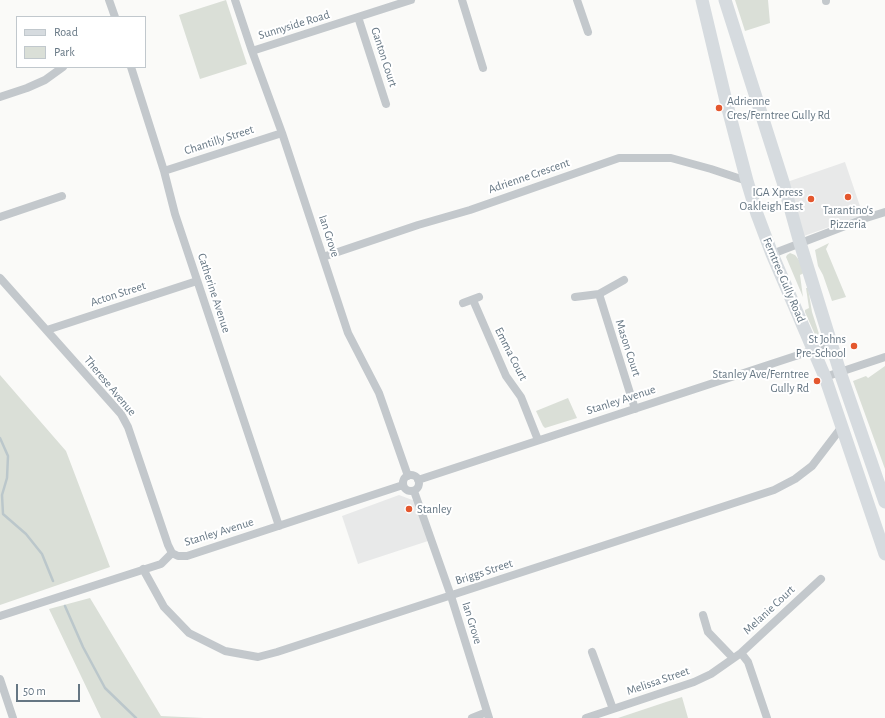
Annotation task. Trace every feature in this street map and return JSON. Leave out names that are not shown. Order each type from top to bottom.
[{"type":"main road","name":"Ferntree Gully Road","points":[[702,0],[726,101],[757,214],[772,254],[814,350],[885,554]]},
{"type":"main road","name":"Ferntree Gully Road","points":[[725,0],[783,182],[800,243],[840,372],[885,502]]},
{"type":"street","points":[[109,0],[111,16]]},
{"type":"street","name":"Ian Grove","points":[[235,0],[282,133],[348,332],[379,393],[408,476]]},
{"type":"street","name":"Sunnyside Road","points":[[252,51],[411,0]]},
{"type":"street","points":[[462,0],[483,68]]},
{"type":"street","points":[[577,0],[588,32]]},
{"type":"street","name":"Ganton Court","points":[[358,17],[386,104]]},
{"type":"street","points":[[0,98],[33,86],[45,80],[62,68]]},
{"type":"street","name":"Catherine Avenue","points":[[131,68],[164,171],[175,214],[279,526]]},
{"type":"street","name":"Chantilly Street","points":[[164,171],[282,133]]},
{"type":"street","name":"Adrienne Crescent","points":[[323,257],[418,225],[470,210],[619,158],[671,158],[747,181]]},
{"type":"street","points":[[0,217],[62,196]]},
{"type":"street","points":[[772,254],[885,212]]},
{"type":"street","name":"Therese Avenue","points":[[0,278],[121,414],[128,426],[168,546],[172,553]]},
{"type":"street","points":[[575,297],[599,294],[624,280]]},
{"type":"street","name":"Acton Street","points":[[47,330],[197,281]]},
{"type":"street","name":"Mason Court","points":[[599,294],[635,409]]},
{"type":"street","name":"Emma Court","points":[[463,303],[476,298],[506,376],[521,397],[538,440]]},
{"type":"street","name":"Stanley Avenue","points":[[418,480],[832,344]]},
{"type":"street","points":[[824,377],[885,357]]},
{"type":"street","name":"Briggs Street","points":[[143,569],[164,607],[189,633],[225,651],[258,657],[774,490],[795,479],[812,466],[842,428]]},
{"type":"street","points":[[412,475],[418,480],[419,486],[414,491],[407,490],[403,485],[404,479],[408,476],[412,475]]},
{"type":"street","name":"Stanley Avenue","points":[[0,616],[161,564],[172,553],[178,556],[187,556],[403,485]]},
{"type":"street","name":"Ian Grove","points":[[414,491],[450,596],[488,715]]},
{"type":"street","name":"Melanie Court","points":[[733,658],[741,653],[821,578]]},
{"type":"street","points":[[703,615],[708,632],[733,658]]},
{"type":"street","points":[[592,652],[613,709]]},
{"type":"street","points":[[741,653],[748,662],[767,718]]},
{"type":"street","name":"Melissa Street","points":[[586,718],[694,682],[711,674],[733,658]]},
{"type":"street","points":[[0,679],[13,718]]},
{"type":"street","points":[[472,718],[488,715]]},
{"type":"shaded area","points":[[845,162],[863,215],[804,236],[787,182]]},
{"type":"shaded area","points":[[399,495],[415,501],[428,541],[358,564],[342,516]]},
{"type":"green space","points":[[226,0],[247,64],[200,79],[179,15]]},
{"type":"green space","points":[[735,0],[768,0],[770,23],[745,31]]},
{"type":"green space","points":[[829,243],[826,249],[846,297],[832,301],[823,275],[818,266],[815,250]]},
{"type":"green space","points":[[790,253],[795,255],[799,260],[804,273],[800,275],[803,297],[786,257]]},
{"type":"green space","points":[[806,288],[808,288],[812,312],[820,337],[817,339],[805,312],[805,310],[809,308]]},
{"type":"green space","points":[[885,366],[885,469],[853,381],[866,376],[868,378]]},
{"type":"green space","points":[[0,375],[66,451],[110,567],[0,605]]},
{"type":"green space","points":[[568,398],[577,418],[545,428],[536,411]]},
{"type":"green space","points":[[90,598],[161,716],[204,718],[101,718],[49,609]]},
{"type":"green space","points":[[682,697],[688,718],[618,718],[666,702]]},
{"type":"waterway","points":[[0,438],[8,456],[7,478],[2,495],[3,514],[26,534],[42,554],[53,581]]},
{"type":"waterway","points":[[65,606],[83,647],[105,688],[136,718]]},
{"type":"place","name":"Adrienne Cres/Ferntree Gully Rd","points":[[719,108]]},
{"type":"place","name":"Tarantino's Pizzeria","points":[[848,197]]},
{"type":"place","name":"IGA Xpress Oakleigh East","points":[[811,199]]},
{"type":"place","name":"St Johns Pre-School","points":[[854,346]]},
{"type":"place","name":"Stanley Ave/Ferntree Gully Rd","points":[[817,381]]},
{"type":"place","name":"Stanley","points":[[409,509]]}]
